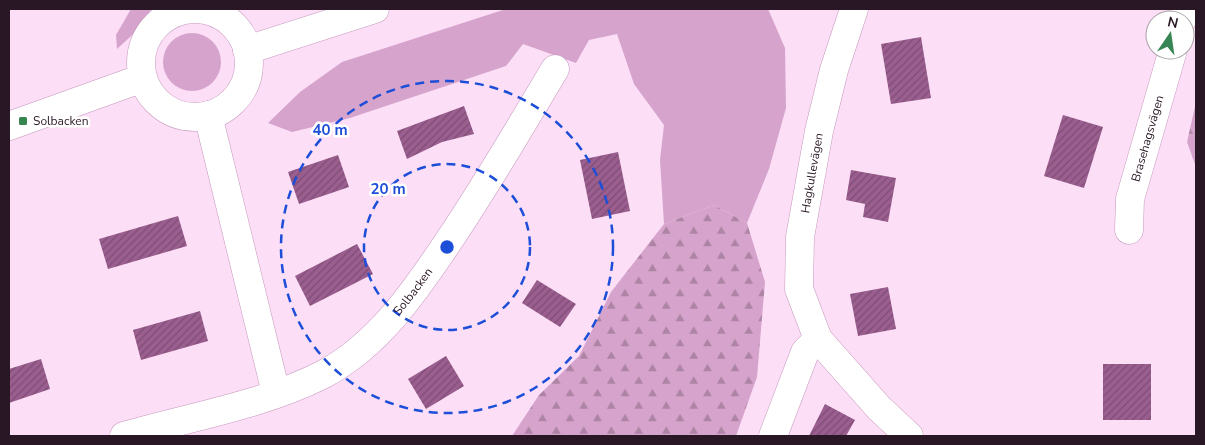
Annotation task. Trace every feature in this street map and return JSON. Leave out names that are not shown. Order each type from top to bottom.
[{"type":"street","points":[[247,50],[375,9]]},
{"type":"street","name":"Hagkullevägen","points":[[854,9],[834,70],[819,131],[800,238],[799,289],[818,339],[879,408],[909,436]]},
{"type":"street","points":[[181,10],[206,10],[222,17],[240,34],[247,50],[248,71],[241,90],[226,106],[208,114],[185,115],[170,110],[152,95],[142,78],[141,58],[149,34],[166,17],[181,10]]},
{"type":"street","name":"Brasehagsvägen","points":[[1129,230],[1130,199],[1170,60]]},
{"type":"street","name":"Solbacken","points":[[124,436],[276,394],[329,370],[353,356],[382,328],[422,281],[476,201],[555,69]]},
{"type":"street","points":[[9,126],[142,78]]},
{"type":"street","points":[[208,114],[276,394]]},
{"type":"street","points":[[773,436],[805,352],[818,339]]},
{"type":"green space","points":[[131,9],[151,9],[143,25],[117,49],[116,35]]},
{"type":"green space","points":[[506,9],[768,9],[785,48],[786,108],[769,169],[747,223],[714,205],[664,224],[660,160],[664,125],[634,84],[617,34],[589,40],[576,63],[523,44],[506,66],[350,118],[292,132],[268,123],[300,92],[342,62]]},
{"type":"green space","points":[[192,33],[208,38],[216,46],[221,62],[216,78],[208,86],[192,91],[176,86],[168,78],[163,62],[168,46],[176,38]]},
{"type":"green space","points":[[1196,102],[1196,167],[1187,142]]},
{"type":"green space","points":[[714,205],[747,223],[765,282],[757,377],[736,436],[512,436],[539,395],[579,356],[611,292],[664,224]]},
{"type":"building","points":[[921,37],[931,98],[891,104],[881,44]]},
{"type":"building","points":[[464,106],[474,134],[442,142],[407,159],[397,131]]},
{"type":"building","points":[[1063,115],[1103,127],[1084,188],[1044,176]]},
{"type":"building","points":[[618,152],[630,211],[592,219],[580,160]]},
{"type":"building","points":[[338,155],[349,187],[299,204],[288,172]]},
{"type":"building","points":[[851,170],[896,178],[888,222],[863,217],[865,204],[846,200]]},
{"type":"building","points":[[178,216],[187,246],[108,269],[99,239]]},
{"type":"building","points":[[357,244],[373,274],[310,306],[295,276]]},
{"type":"building","points":[[537,280],[576,304],[560,327],[522,303]]},
{"type":"building","points":[[888,287],[896,329],[858,336],[850,294]]},
{"type":"building","points":[[200,311],[208,341],[141,360],[133,330]]},
{"type":"building","points":[[446,356],[464,386],[426,409],[408,379]]},
{"type":"building","points":[[41,359],[50,389],[9,403],[9,369]]},
{"type":"building","points":[[1103,364],[1151,364],[1151,420],[1103,420]]},
{"type":"building","points":[[825,404],[855,420],[846,436],[809,436]]},
{"type":"place","name":"Solbacken","points":[[23,121]]}]
